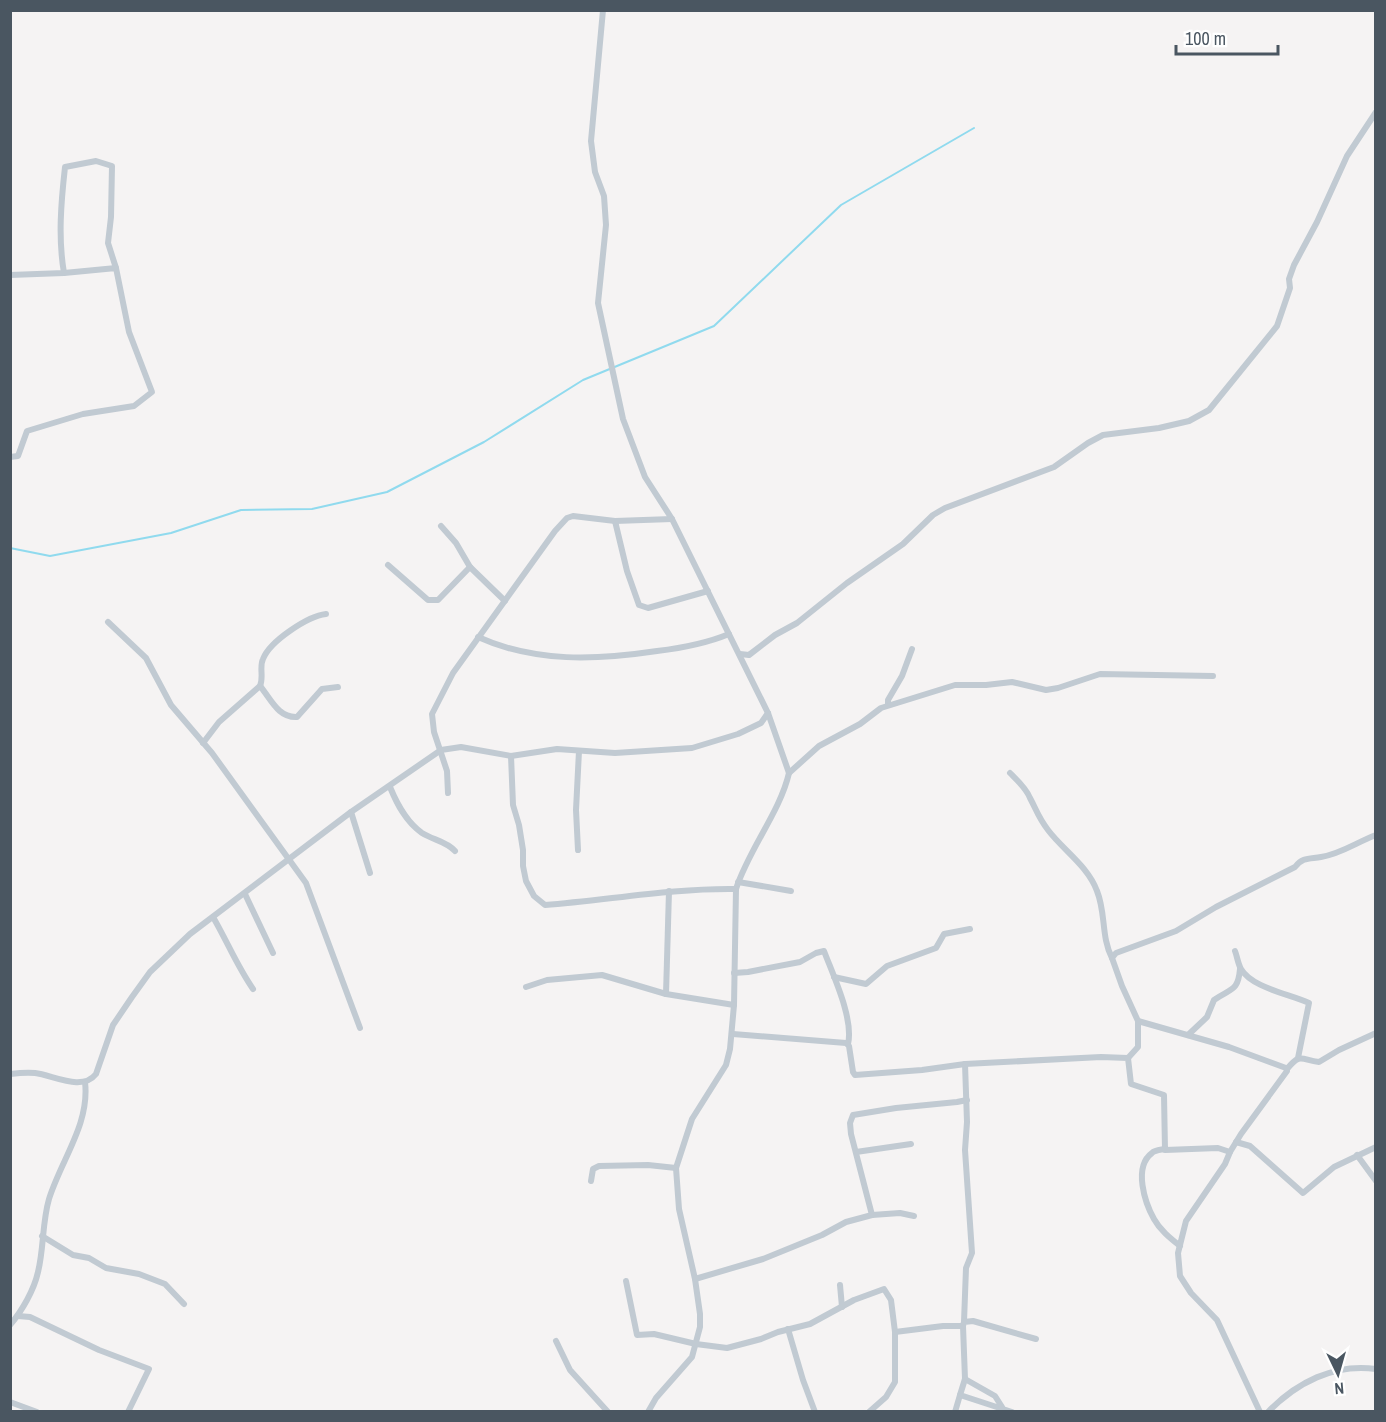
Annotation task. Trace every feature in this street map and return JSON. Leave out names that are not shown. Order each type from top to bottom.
[{"type":"street","points":[[603,10],[591,141],[596,171],[604,196],[606,225],[598,303],[623,419],[645,477],[672,519],[768,713],[789,773]]},
{"type":"street","points":[[740,654],[749,655],[809,614],[862,572],[903,544],[933,515],[945,508],[1045,471],[1103,435],[1159,428],[1189,421],[1209,410],[1277,326],[1290,288],[1289,279],[1294,265],[1317,222],[1347,156],[1376,112]]},
{"type":"street","points":[[10,456],[18,456],[27,431],[83,414],[134,406],[152,392],[129,332],[116,268],[108,243],[112,166],[96,161],[65,167],[60,216],[60,250],[64,273]]},
{"type":"street","points":[[10,275],[116,268]]},
{"type":"street","points":[[448,793],[447,771],[434,732],[432,714],[453,673],[555,531],[567,518],[581,516],[615,521],[672,519]]},
{"type":"street","points":[[615,521],[627,571],[639,605],[648,608],[708,591]]},
{"type":"street","points":[[441,526],[456,543],[470,567],[505,601]]},
{"type":"street","points":[[388,565],[433,602],[438,600],[470,567]]},
{"type":"street","points":[[202,743],[219,722],[260,686],[261,661],[268,648],[315,615],[326,614]]},
{"type":"street","points":[[108,622],[146,658],[164,694],[212,753],[306,883],[360,1028]]},
{"type":"street","points":[[478,637],[516,651],[546,656],[592,658],[622,657],[695,646],[729,634]]},
{"type":"street","points":[[888,705],[888,700],[902,676],[912,649]]},
{"type":"street","points":[[747,669],[749,655]]},
{"type":"street","points":[[648,1412],[656,1398],[687,1363],[696,1344],[700,1314],[695,1279],[679,1209],[676,1168],[692,1119],[726,1065],[733,1034],[737,885],[744,865],[771,817],[789,773],[819,747],[888,705],[955,685],[1012,682],[1046,690],[1100,675],[1213,676]]},
{"type":"street","points":[[260,686],[279,711],[289,718],[297,717],[322,688],[338,687]]},
{"type":"street","points":[[10,1074],[35,1073],[74,1082],[85,1082],[96,1074],[113,1025],[144,980],[170,952],[179,947],[190,934],[351,812],[441,750],[461,747],[511,756],[557,749],[615,753],[692,748],[738,734],[761,723],[768,713]]},
{"type":"street","points":[[761,723],[775,729]]},
{"type":"street","points":[[578,850],[576,810],[579,751]]},
{"type":"street","points":[[511,756],[513,805],[519,825],[526,881],[534,896],[545,905],[737,885],[791,891]]},
{"type":"street","points":[[1010,772],[1026,791],[1037,815],[1094,884],[1100,899],[1106,948],[1138,1021],[1138,1047],[1128,1058],[1131,1084],[1164,1095],[1165,1149]]},
{"type":"street","points":[[390,787],[412,824],[422,833],[443,842],[455,851]]},
{"type":"street","points":[[351,812],[370,873]]},
{"type":"street","points":[[1112,958],[1121,950],[1137,943],[1176,931],[1216,907],[1294,867],[1300,861],[1336,853],[1376,835]]},
{"type":"street","points":[[666,994],[669,891]]},
{"type":"street","points":[[245,894],[273,952]]},
{"type":"street","points":[[213,917],[224,935],[234,960],[253,989]]},
{"type":"street","points":[[834,977],[866,984],[888,966],[936,948],[944,934],[970,929]]},
{"type":"street","points":[[734,973],[800,962],[824,951],[834,977],[850,1035],[848,1044],[855,1075],[965,1064],[1101,1057],[1128,1058]]},
{"type":"street","points":[[1188,1035],[1207,1017],[1214,1000],[1238,984],[1240,969],[1235,951]]},
{"type":"street","points":[[1240,969],[1261,985],[1309,1003],[1298,1058],[1287,1069],[1236,1142],[1208,1190],[1191,1212],[1182,1231],[1178,1253],[1180,1276],[1191,1293],[1217,1320],[1260,1412]]},
{"type":"street","points":[[526,987],[547,980],[602,975],[666,994],[734,1005]]},
{"type":"street","points":[[1138,1021],[1228,1047],[1287,1069]]},
{"type":"street","points":[[1298,1058],[1319,1062],[1376,1033]]},
{"type":"street","points":[[733,1034],[848,1044]]},
{"type":"street","points":[[955,1412],[965,1379],[963,1324],[966,1268],[972,1253],[965,1150],[967,1100],[965,1064]]},
{"type":"street","points":[[10,1325],[18,1316],[38,1273],[42,1236],[50,1199],[72,1147],[87,1099],[85,1082]]},
{"type":"street","points":[[872,1215],[850,1123],[853,1115],[967,1100]]},
{"type":"street","points":[[1236,1142],[1250,1146],[1303,1193],[1334,1167],[1376,1147]]},
{"type":"street","points":[[856,1152],[911,1144]]},
{"type":"street","points":[[1180,1246],[1155,1220],[1146,1201],[1143,1176],[1147,1158],[1153,1151],[1165,1149],[1218,1148],[1230,1152]]},
{"type":"street","points":[[1357,1155],[1376,1181]]},
{"type":"street","points":[[591,1181],[593,1169],[599,1166],[648,1165],[676,1168]]},
{"type":"street","points":[[695,1279],[763,1259],[822,1235],[846,1222],[872,1215],[900,1213],[914,1216]]},
{"type":"street","points":[[42,1236],[72,1255],[89,1258],[106,1268],[139,1274],[165,1284],[184,1304]]},
{"type":"street","points":[[626,1281],[637,1335],[654,1334],[696,1344],[727,1348],[810,1324],[872,1292],[884,1289],[891,1300],[895,1332],[895,1382],[886,1397],[869,1412]]},
{"type":"street","points":[[840,1285],[842,1307]]},
{"type":"street","points":[[18,1316],[30,1317],[99,1350],[149,1369],[128,1412]]},
{"type":"street","points":[[895,1332],[973,1321],[1036,1339]]},
{"type":"street","points":[[788,1329],[802,1380],[815,1412]]},
{"type":"street","points":[[556,1341],[570,1370],[608,1412]]},
{"type":"street","points":[[1268,1412],[1287,1394],[1324,1374],[1340,1369],[1364,1367],[1376,1369]]},
{"type":"street","points":[[965,1379],[995,1396],[1002,1407]]},
{"type":"street","points":[[960,1395],[1012,1412]]},
{"type":"street","points":[[10,1402],[37,1412]]},
{"type":"waterway","points":[[10,548],[50,556],[171,533],[241,510],[312,509],[387,492],[484,442],[583,380],[714,326],[841,205],[974,128]]}]
